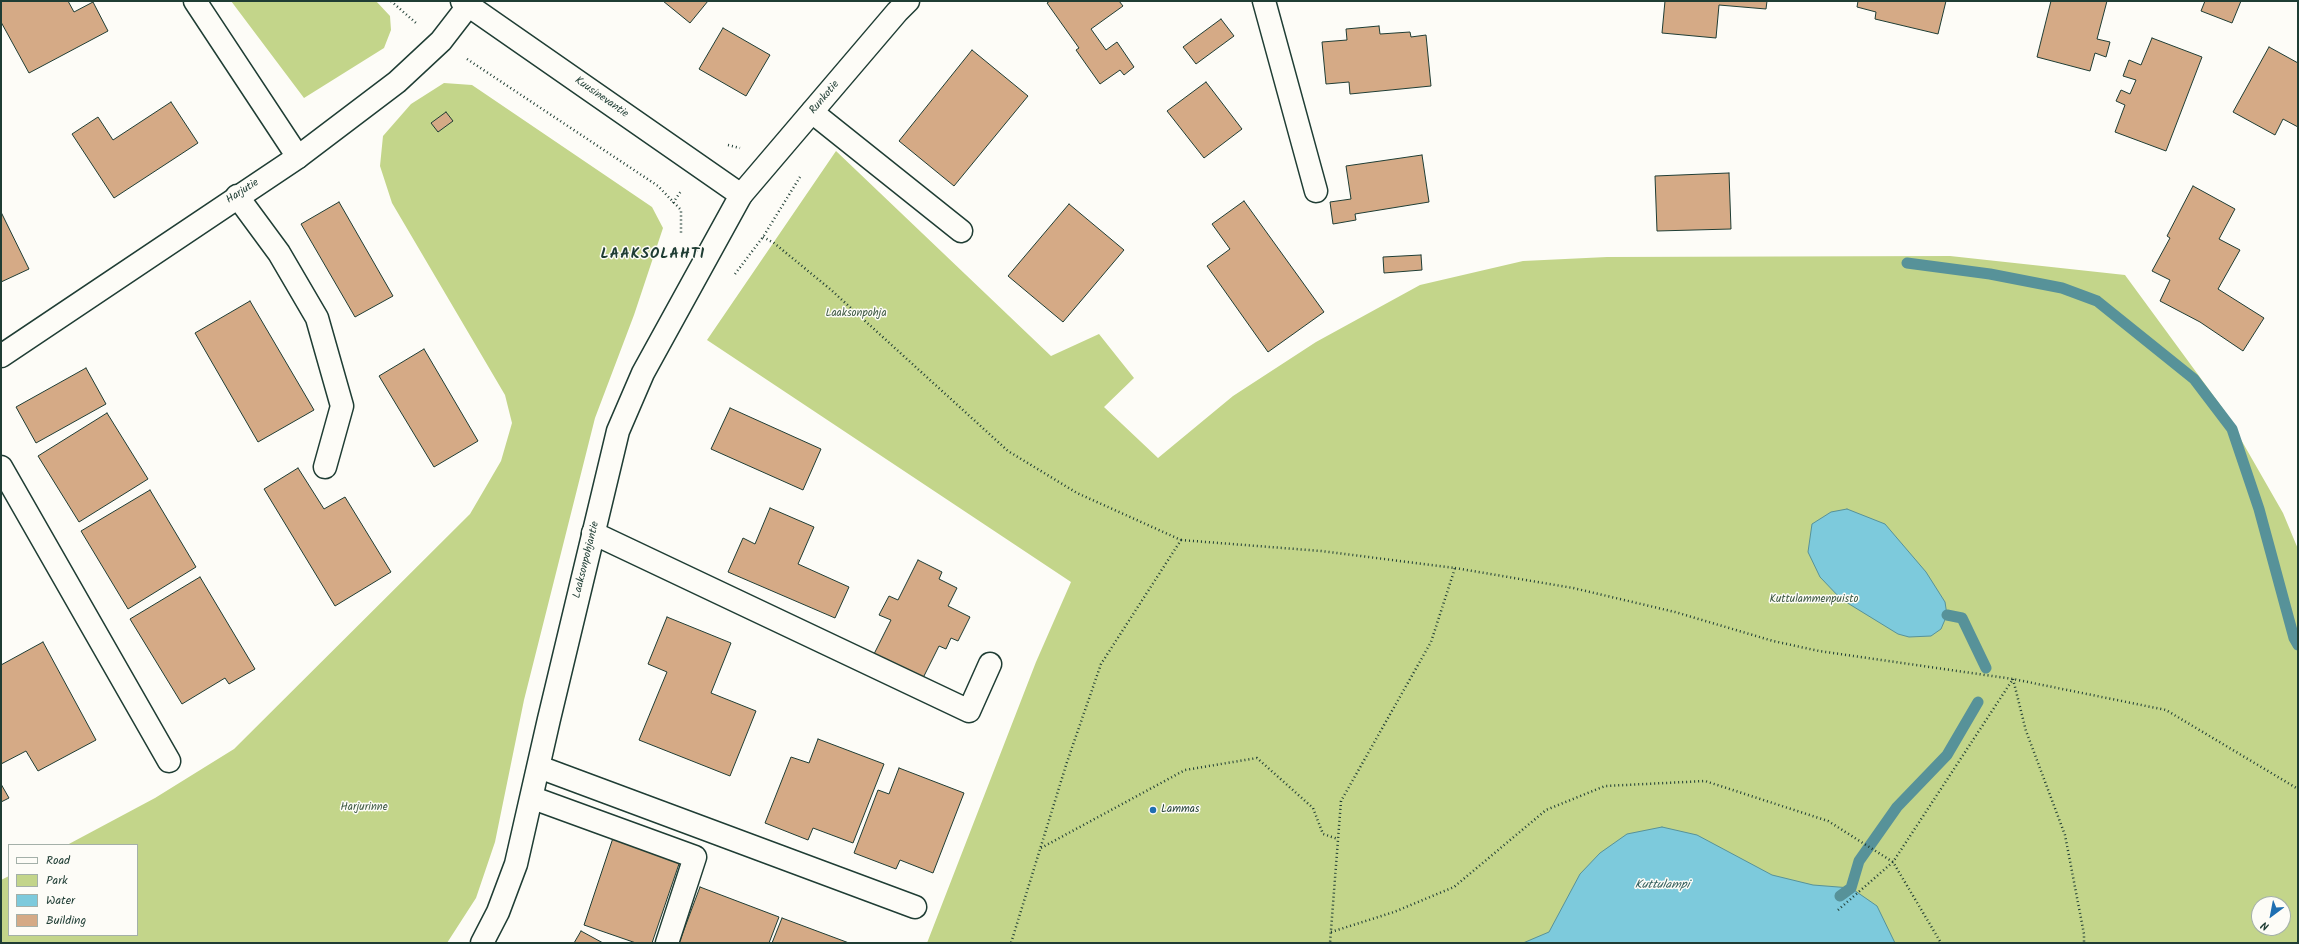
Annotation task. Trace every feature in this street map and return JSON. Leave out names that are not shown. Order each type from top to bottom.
[{"type":"street","points":[[195,1],[298,157]]},
{"type":"street","name":"Runkotie","points":[[741,195],[908,1]]},
{"type":"street","points":[[1264,1],[1316,192]]},
{"type":"street","name":"Harjutie","points":[[1,356],[237,196],[298,157],[397,82],[441,41],[465,4]]},
{"type":"street","name":"Kuusinevantie","points":[[465,4],[741,195]]},
{"type":"street","points":[[812,112],[961,231]]},
{"type":"street","name":"Laaksonpohjantie","points":[[482,943],[498,912],[516,864],[533,798],[618,431],[643,373],[741,195]]},
{"type":"street","points":[[237,196],[279,254],[317,318],[342,406],[325,467]]},
{"type":"street","points":[[1,467],[169,761]]},
{"type":"street","points":[[594,533],[969,711],[990,664]]},
{"type":"street","points":[[539,767],[915,907]]},
{"type":"street","points":[[533,798],[695,857],[667,943]]},
{"type":"path","points":[[391,1],[441,41],[658,186],[680,210],[682,238]]},
{"type":"path","points":[[763,237],[774,243],[830,289],[1008,452],[1077,493],[1181,540],[1321,551],[1455,568],[1573,588],[1675,612],[1773,641],[1818,651],[2013,679],[2166,710],[2298,788]]},
{"type":"path","points":[[1011,943],[1067,762],[1101,664],[1181,540]]},
{"type":"path","points":[[1330,943],[1340,801],[1431,642],[1455,568]]},
{"type":"path","points":[[1838,910],[1893,862],[2013,679]]},
{"type":"path","points":[[2013,679],[2026,730],[2065,835],[2084,934],[2084,943]]},
{"type":"path","points":[[1041,849],[1185,770],[1258,758],[1313,808],[1323,834],[1338,838]]},
{"type":"path","points":[[1331,932],[1394,912],[1454,887],[1546,810],[1605,786],[1705,781],[1828,821],[1893,862],[1941,943]]},
{"type":"green space","points":[[231,1],[376,1],[390,16],[391,30],[384,48],[304,98]]},
{"type":"green space","name":"Harjurinne","points":[[444,83],[472,85],[652,207],[663,228],[634,315],[595,418],[524,700],[495,842],[476,898],[447,943],[1,943],[1,880],[8,876],[8,936],[138,936],[138,844],[69,844],[155,798],[234,749],[470,514],[501,461],[512,423],[505,395],[392,203],[380,166],[383,136],[411,104]]},
{"type":"green space","name":"Kuttulammenpuisto","points":[[836,151],[1051,356],[1099,334],[1134,378],[1104,407],[1158,458],[1233,396],[1316,342],[1420,285],[1523,261],[1607,257],[1950,256],[2125,275],[2224,410],[2283,513],[2298,549],[2298,943],[927,943],[1036,662],[1071,582],[707,340]]},
{"type":"water","points":[[1847,509],[1885,524],[1926,572],[1945,602],[1947,615],[1941,629],[1931,636],[1909,637],[1898,634],[1841,599],[1820,577],[1808,552],[1812,524],[1831,512]]},
{"type":"water","name":"Kuttulampi","points":[[1662,827],[1697,835],[1772,875],[1813,885],[1851,888],[1877,906],[1895,943],[1523,943],[1549,932],[1580,874],[1600,853],[1627,834]]},
{"type":"building","points":[[1,1],[68,1],[74,12],[93,2],[108,31],[29,73],[1,22]]},
{"type":"building","points":[[663,1],[708,1],[690,23]]},
{"type":"building","points":[[1050,1],[1119,1],[1123,6],[1091,29],[1106,50],[1117,42],[1134,67],[1124,75],[1120,70],[1100,84],[1076,50],[1079,48],[1047,3]]},
{"type":"building","points":[[1665,1],[1767,1],[1766,9],[1719,5],[1716,38],[1662,33]]},
{"type":"building","points":[[1858,1],[1946,1],[1938,34],[1875,19],[1876,12],[1857,7]]},
{"type":"building","points":[[2051,1],[2107,1],[2097,39],[2110,42],[2106,57],[2095,53],[2090,71],[2037,57]]},
{"type":"building","points":[[2205,1],[2241,1],[2232,23],[2201,11]]},
{"type":"building","points":[[1221,19],[1234,36],[1196,64],[1183,47]]},
{"type":"building","points":[[1379,26],[1380,34],[1410,32],[1411,37],[1426,35],[1431,86],[1350,94],[1349,82],[1326,84],[1322,42],[1347,40],[1346,29]]},
{"type":"building","points":[[723,28],[770,55],[746,96],[699,69]]},
{"type":"building","points":[[2152,38],[2202,57],[2166,151],[2115,132],[2125,105],[2116,101],[2121,90],[2130,94],[2136,80],[2123,76],[2129,60],[2141,65]]},
{"type":"building","points":[[2269,47],[2298,63],[2298,127],[2283,119],[2275,135],[2233,112]]},
{"type":"building","points":[[972,50],[1028,96],[954,186],[899,141]]},
{"type":"building","points":[[1206,82],[1242,129],[1204,158],[1167,111]]},
{"type":"building","points":[[171,102],[198,143],[114,198],[72,134],[98,117],[113,140]]},
{"type":"building","points":[[446,112],[453,121],[438,132],[431,123]]},
{"type":"building","points":[[1422,155],[1429,202],[1355,214],[1356,220],[1333,224],[1330,202],[1351,199],[1346,166]]},
{"type":"building","points":[[1729,173],[1731,229],[1657,231],[1655,176]]},
{"type":"building","points":[[2193,186],[2235,209],[2219,239],[2240,250],[2218,289],[2264,318],[2243,351],[2200,322],[2160,301],[2170,280],[2152,271],[2170,238],[2167,236]]},
{"type":"building","points":[[1244,201],[1324,312],[1268,352],[1207,266],[1230,249],[1212,224]]},
{"type":"building","points":[[339,202],[393,296],[355,317],[301,224]]},
{"type":"building","points":[[1069,204],[1124,250],[1063,322],[1008,276]]},
{"type":"building","points":[[1,212],[29,269],[1,282]]},
{"type":"building","points":[[1421,255],[1422,270],[1384,273],[1383,257]]},
{"type":"building","points":[[250,301],[314,410],[258,442],[195,333]]},
{"type":"building","points":[[424,349],[478,441],[434,467],[379,376]]},
{"type":"building","points":[[86,368],[106,404],[36,443],[16,407]]},
{"type":"building","points":[[730,408],[821,449],[803,490],[711,449]]},
{"type":"building","points":[[107,413],[148,479],[79,522],[38,456]]},
{"type":"building","points":[[298,468],[324,509],[345,497],[391,572],[335,606],[264,489]]},
{"type":"building","points":[[150,490],[196,567],[128,609],[81,531]]},
{"type":"building","points":[[770,508],[814,527],[798,564],[849,587],[835,618],[728,572],[743,538],[755,544]]},
{"type":"building","points":[[918,560],[942,572],[939,579],[957,588],[948,606],[970,617],[958,641],[951,638],[946,649],[939,646],[923,678],[874,654],[891,620],[879,615],[889,596],[898,600]]},
{"type":"building","points":[[200,577],[255,669],[229,684],[225,678],[182,704],[130,619]]},
{"type":"building","points":[[667,617],[731,643],[711,693],[756,711],[730,776],[639,740],[667,672],[648,664]]},
{"type":"building","points":[[43,642],[96,740],[38,771],[26,751],[1,764],[1,665]]},
{"type":"building","points":[[818,739],[884,764],[853,843],[813,828],[808,840],[765,823],[791,757],[809,763]]},
{"type":"building","points":[[899,768],[964,793],[933,873],[900,860],[896,869],[854,853],[878,790],[889,794]]},
{"type":"building","points":[[1,784],[9,798],[1,802]]},
{"type":"building","points":[[614,835],[681,858],[652,943],[636,943],[584,925]]},
{"type":"building","points":[[700,887],[779,917],[769,943],[679,943]]},
{"type":"building","points":[[782,918],[849,943],[772,943]]},
{"type":"building","points":[[581,931],[603,943],[574,943]]},
{"type":"waterway","points":[[1907,263],[1990,274],[2062,288],[2097,301],[2194,379],[2232,429],[2259,509],[2294,638],[2298,645]]},
{"type":"waterway","points":[[1947,615],[1962,618],[1986,668]]},
{"type":"waterway","points":[[1840,896],[1851,888],[1859,861],[1897,807],[1947,755],[1978,702]]},
{"type":"place","name":"Lammas","points":[[1153,810]]},
{"type":"district","name":"LAAKSOLAHTI","points":[[653,255]]},
{"type":"park label","name":"Laaksonpohja","points":[[856,314]]}]
